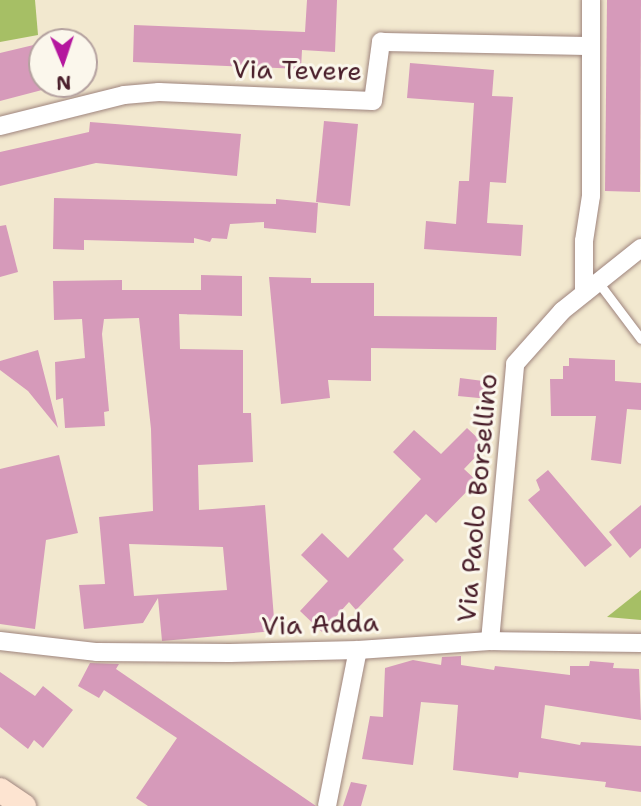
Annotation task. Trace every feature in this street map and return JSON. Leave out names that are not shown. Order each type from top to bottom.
[{"type":"main road","points":[[0,790],[24,806]]},
{"type":"street","points":[[591,288],[584,241],[591,195],[592,0]]},
{"type":"street","name":"Via Tevere","points":[[0,126],[124,94],[159,92],[373,102],[381,42],[590,46]]},
{"type":"street","name":"Via Paolo Borsellino","points":[[490,641],[515,364],[562,311],[641,248]]},
{"type":"street","name":"Via Adda","points":[[0,641],[97,652],[358,650],[490,641],[641,643]]},
{"type":"street","points":[[327,806],[358,650]]},
{"type":"lane","points":[[591,288],[641,340]]},
{"type":"green space","points":[[0,0],[35,0],[37,28],[28,28],[28,37],[0,42]]},
{"type":"green space","points":[[641,590],[641,620],[607,617]]},
{"type":"building","points":[[307,0],[337,0],[335,52],[302,50],[301,69],[133,62],[134,25],[305,32]]},
{"type":"building","points":[[607,0],[641,0],[640,192],[605,191]]},
{"type":"building","points":[[28,46],[28,94],[0,101],[0,53]]},
{"type":"building","points":[[410,63],[494,70],[492,96],[513,97],[506,183],[490,182],[487,223],[523,225],[521,256],[424,249],[426,221],[456,224],[459,181],[469,181],[474,103],[407,98]]},
{"type":"building","points":[[324,121],[358,124],[350,206],[316,202]]},
{"type":"building","points":[[90,122],[241,134],[237,176],[96,163],[0,186],[0,152],[89,132]]},
{"type":"building","points":[[54,198],[276,204],[276,199],[318,203],[316,233],[264,228],[264,222],[230,224],[227,239],[212,238],[210,242],[194,238],[194,243],[84,240],[84,250],[53,249]]},
{"type":"building","points":[[6,225],[18,272],[0,277],[0,226]]},
{"type":"building","points":[[201,275],[242,276],[242,316],[179,314],[180,349],[243,350],[243,413],[251,413],[253,462],[198,465],[199,510],[265,505],[275,631],[162,641],[158,598],[143,623],[84,629],[79,585],[105,584],[99,517],[153,511],[151,429],[139,318],[104,319],[102,334],[109,411],[104,412],[105,426],[65,428],[63,398],[56,400],[55,362],[85,358],[82,319],[54,320],[53,281],[122,280],[122,290],[201,290]],"holes":[[[129,544],[223,547],[227,590],[134,596]]]},
{"type":"building","points":[[269,277],[311,278],[311,283],[374,283],[374,316],[497,317],[496,350],[371,348],[371,381],[328,380],[330,398],[281,404]]},
{"type":"building","points":[[38,350],[58,428],[28,391],[0,370],[0,361]]},
{"type":"building","points":[[569,358],[615,360],[615,381],[641,383],[641,410],[627,409],[621,464],[591,460],[596,416],[551,416],[550,379],[563,379],[563,366],[569,366]]},
{"type":"building","points":[[460,378],[491,382],[489,399],[458,396]]},
{"type":"building","points":[[467,428],[486,446],[464,469],[477,481],[436,523],[426,514],[393,549],[404,560],[356,610],[349,602],[322,632],[300,611],[328,581],[301,555],[322,533],[348,558],[421,479],[393,452],[414,430],[441,454]]},
{"type":"building","points":[[59,455],[78,533],[46,540],[35,629],[0,624],[0,469]]},
{"type":"building","points":[[548,470],[612,545],[585,567],[528,500],[540,490],[536,480]]},
{"type":"building","points":[[641,505],[641,548],[630,558],[609,532]]},
{"type":"building","points":[[461,656],[461,665],[494,670],[495,666],[570,675],[570,666],[589,666],[590,661],[614,663],[613,668],[639,669],[641,720],[545,705],[541,738],[580,745],[581,742],[641,746],[641,792],[605,787],[606,782],[519,772],[518,778],[453,770],[458,705],[421,702],[413,765],[362,759],[370,716],[383,717],[385,668],[413,660],[441,665],[442,657]]},
{"type":"building","points":[[90,663],[119,664],[116,669],[316,806],[148,806],[136,798],[177,738],[104,690],[99,698],[78,686]]},
{"type":"building","points":[[0,672],[35,696],[43,686],[73,710],[43,748],[34,740],[28,749],[0,727]]},
{"type":"building","points":[[351,782],[367,785],[361,806],[343,806]]}]
